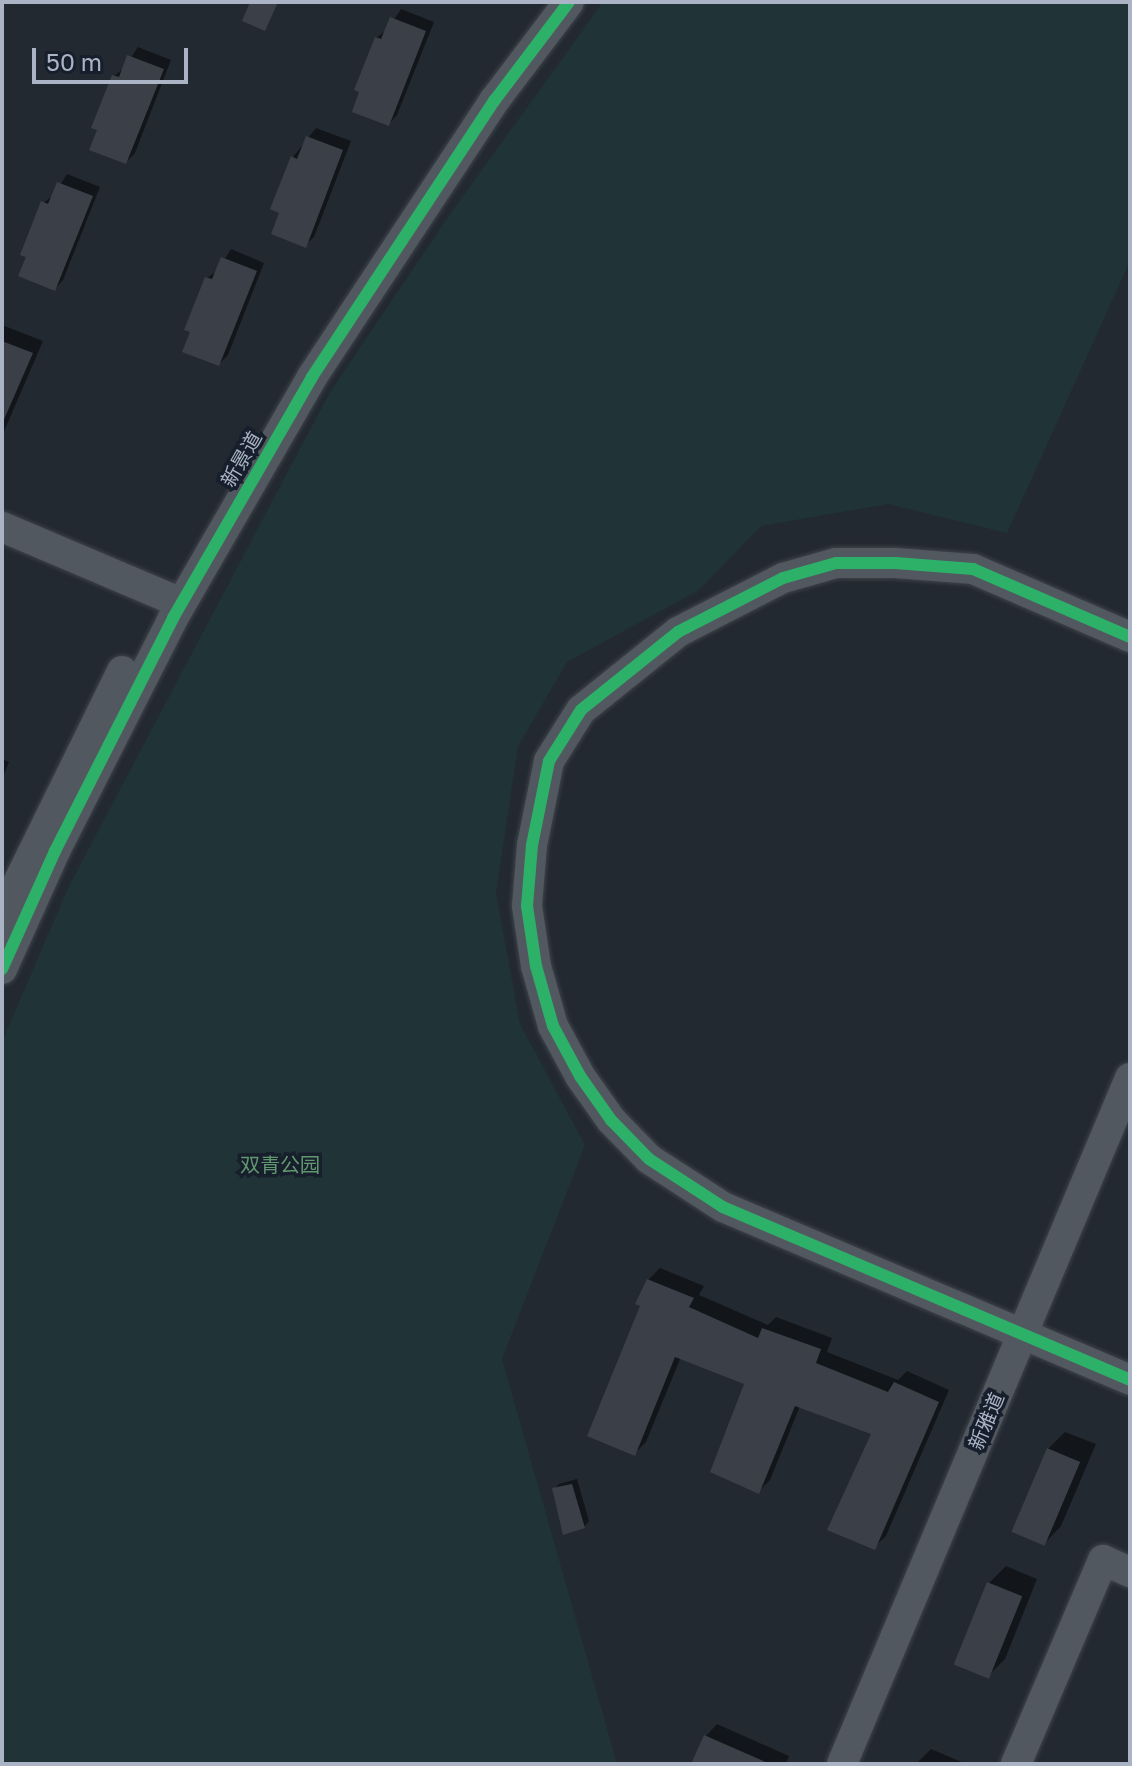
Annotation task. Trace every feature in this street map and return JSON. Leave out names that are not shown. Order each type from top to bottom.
[{"type":"street","name":"新景道","points":[[2,915],[167,607],[315,343],[427,169],[549,2]]},
{"type":"street","name":"新景道","points":[[2,969],[167,607],[312,377],[494,101],[569,2]]},
{"type":"street","points":[[2,527],[167,607]]},
{"type":"street","points":[[2,544],[167,607]]},
{"type":"street","points":[[1130,637],[973,569],[895,563],[836,563],[783,578],[678,632],[581,710],[549,761],[532,845],[527,906],[536,966],[553,1026],[580,1076],[635,1147],[688,1187],[723,1207],[1130,1380]]},
{"type":"street","name":"新雅道","points":[[860,1764],[1031,1338],[1130,1078]]},
{"type":"street","name":"新雅道","points":[[842,1764],[1031,1338],[1130,1129]]},
{"type":"street","points":[[1016,1764],[1103,1560],[1130,1572]]},
{"type":"green space","name":"双青公园","points":[[603,2],[1130,2],[1130,261],[1007,533],[888,504],[761,526],[699,590],[567,662],[518,746],[496,893],[520,1024],[585,1145],[502,1359],[617,1764],[2,1764],[2,1042],[69,886],[330,392],[451,213]]},
{"type":"building","points":[[250,2],[278,2],[265,31],[242,21]]},
{"type":"building","points":[[390,17],[426,31],[389,126],[352,112],[359,92],[354,90],[375,37],[381,39]]},
{"type":"building","points":[[127,55],[164,69],[126,164],[89,150],[97,130],[91,128],[112,75],[119,77]]},
{"type":"building","points":[[306,136],[343,150],[306,248],[271,234],[279,213],[270,209],[291,156],[297,159]]},
{"type":"building","points":[[57,182],[93,196],[55,291],[18,276],[26,257],[20,255],[41,201],[48,204]]},
{"type":"building","points":[[221,257],[257,271],[219,366],[182,352],[190,332],[184,330],[205,277],[212,279]]},
{"type":"building","points":[[2,341],[33,353],[2,424]]},
{"type":"building","points":[[647,1279],[694,1298],[689,1307],[758,1338],[762,1328],[821,1349],[816,1363],[888,1392],[894,1382],[939,1402],[875,1550],[827,1530],[871,1434],[795,1406],[759,1494],[710,1472],[744,1384],[675,1357],[635,1456],[587,1436],[640,1306],[635,1304]]},
{"type":"building","points":[[1047,1448],[1080,1462],[1045,1546],[1011,1532]]},
{"type":"building","points":[[572,1484],[585,1528],[563,1535],[552,1488]]},
{"type":"building","points":[[987,1582],[1022,1596],[989,1679],[954,1665]]},
{"type":"building","points":[[704,1735],[770,1764],[691,1764]]},
{"type":"cycle path","points":[[2,969],[55,851],[173,618],[312,377],[494,101],[569,2]]},
{"type":"cycle path","points":[[1130,637],[973,569],[895,563],[836,563],[783,578],[678,632],[581,710],[549,761],[532,845],[527,906],[536,966],[553,1026],[580,1076],[611,1120],[649,1159],[723,1207],[1130,1380]]}]
